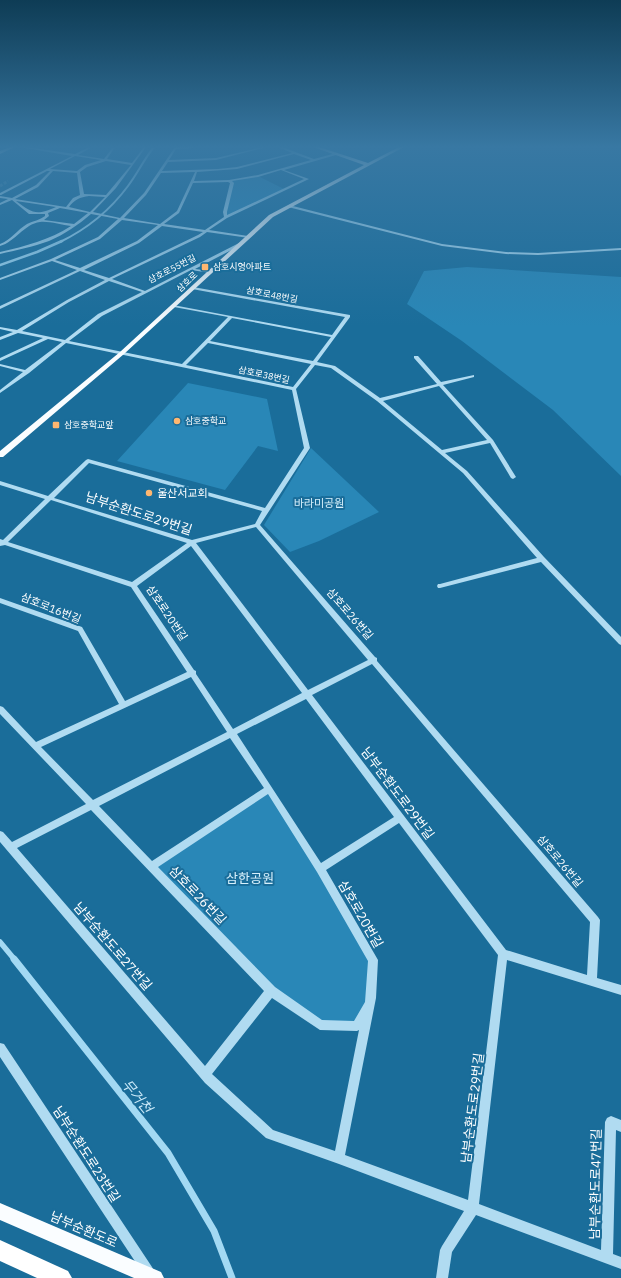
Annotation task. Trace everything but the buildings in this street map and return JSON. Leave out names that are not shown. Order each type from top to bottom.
[{"type":"highway","points":[[0,1250],[61,1278]]},
{"type":"main road","name":"삼호로","points":[[0,455],[122,353],[271,216],[288,207]]},
{"type":"main road","name":"남부순환도로","points":[[0,1211],[153,1277]]},
{"type":"street","points":[[22,207],[30,213],[46,213],[60,207],[121,219],[248,237]]},
{"type":"street","points":[[0,253],[48,240],[75,225],[96,207]]},
{"type":"street","points":[[0,279],[52,260],[99,238],[133,207]]},
{"type":"street","points":[[0,308],[78,269],[138,242],[178,212],[181,207]]},
{"type":"street","points":[[226,207],[226,217]]},
{"type":"street","name":"삼호로55번길","points":[[108,280],[206,232],[226,217],[248,207]]},
{"type":"street","points":[[291,207],[442,246],[506,253],[538,254],[621,249]]},
{"type":"street","points":[[42,221],[47,216],[46,213]]},
{"type":"street","points":[[7,243],[32,223],[42,221],[75,225]]},
{"type":"street","points":[[0,245],[14,243]]},
{"type":"street","points":[[21,243],[32,244]]},
{"type":"street","name":"삼호로55번길","points":[[52,260],[145,292],[242,243]]},
{"type":"street","points":[[190,269],[210,272]]},
{"type":"street","points":[[0,339],[17,332],[68,300],[108,280]]},
{"type":"street","name":"삼호로48번길","points":[[193,288],[348,316],[333,336]]},
{"type":"street","points":[[0,392],[100,315],[145,292]]},
{"type":"street","points":[[174,306],[333,336],[294,389]]},
{"type":"street","points":[[183,366],[231,317]]},
{"type":"street","name":"삼호로38번길","points":[[0,328],[294,389],[307,448],[266,510]]},
{"type":"street","points":[[0,360],[47,338]]},
{"type":"street","points":[[208,342],[333,367],[379,400],[465,472],[542,559],[621,642]]},
{"type":"street","points":[[416,357],[491,441],[513,477]]},
{"type":"street","points":[[0,365],[27,372]]},
{"type":"street","points":[[379,400],[472,376]]},
{"type":"street","points":[[441,452],[491,441]]},
{"type":"street","points":[[1,543],[88,461],[266,510],[257,525],[192,542],[133,585]]},
{"type":"street","name":"남부순환도로29번길","points":[[0,483],[192,542],[503,954],[473,1208],[446,1250],[442,1278]]},
{"type":"street","name":"삼호로26번길","points":[[257,525],[595,920],[592,981]]},
{"type":"street","name":"삼호로20번길","points":[[1,543],[133,585],[269,789],[320,869],[373,960],[372,998],[339,1158]]},
{"type":"street","points":[[440,586],[542,559]]},
{"type":"street","name":"삼호로16번길","points":[[0,600],[80,629],[124,705]]},
{"type":"street","points":[[11,847],[374,660]]},
{"type":"street","points":[[35,746],[193,673]]},
{"type":"street","name":"삼호로26번길","points":[[0,710],[271,991],[320,1025],[357,1026],[372,998]]},
{"type":"street","points":[[152,866],[269,789]]},
{"type":"street","points":[[320,869],[400,818]]},
{"type":"street","name":"남부순환도로27번길","points":[[0,835],[205,1074],[270,1134],[339,1158]]},
{"type":"street","points":[[503,954],[621,990]]},
{"type":"street","points":[[205,1074],[271,991]]},
{"type":"street","name":"남부순환도로23번길","points":[[0,1048],[153,1277]]},
{"type":"street","name":"남부순환도로47번길","points":[[607,1258],[611,1122],[621,1126]]},
{"type":"street","name":"남부순환도로47번길","points":[[339,1158],[621,1263]]},
{"type":"green space","points":[[228,207],[247,207],[226,217]]},
{"type":"green space","points":[[467,267],[621,277],[621,476],[553,410],[462,341],[407,304],[424,271]]},
{"type":"green space","points":[[188,383],[267,399],[278,451],[258,446],[225,490],[117,461]]},
{"type":"green space","name":"바라미공원","points":[[311,448],[379,512],[319,541],[290,552],[264,525]]},
{"type":"green space","name":"삼한공원","points":[[269,789],[373,960],[371,998],[357,1026],[320,1025],[271,991],[152,866]]},
{"type":"waterway","name":"무거천","points":[[62,241],[89,225],[110,207]]},
{"type":"waterway","name":"무거천","points":[[0,265],[37,252],[62,241]]},
{"type":"waterway","name":"무거천","points":[[0,942],[15,960]]},
{"type":"waterway","name":"무거천","points":[[14,959],[168,1153],[214,1231],[232,1278]]},
{"type":"place","name":"삼호시영아파트","points":[[205,267]]},
{"type":"place","name":"삼호중학교","points":[[177,421]]},
{"type":"place","name":"삼호중학교앞","points":[[56,425]]},
{"type":"place","name":"울산서교회","points":[[149,493]]}]
